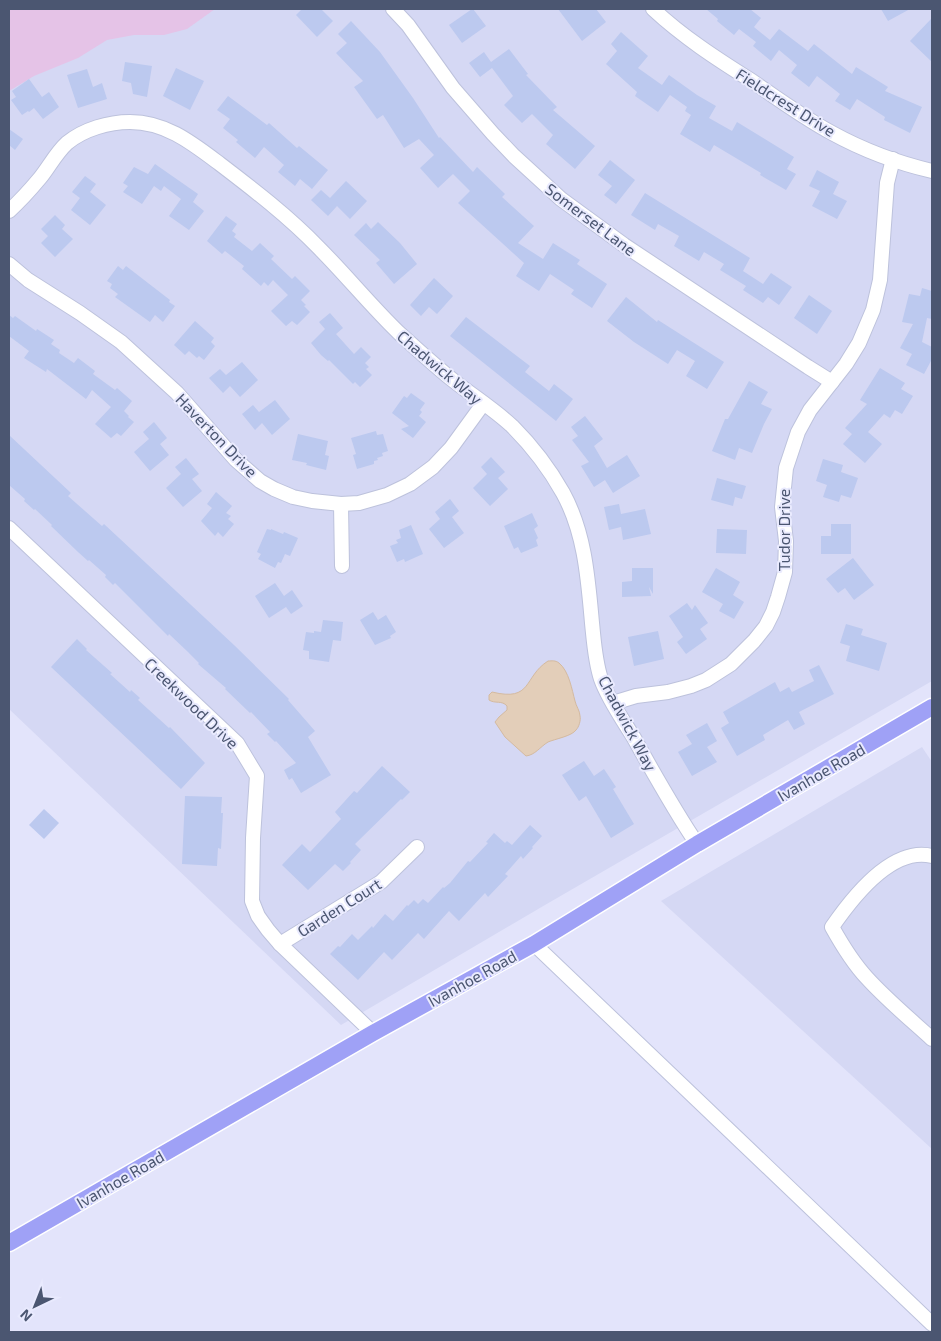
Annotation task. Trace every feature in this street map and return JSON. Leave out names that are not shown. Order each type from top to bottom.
[{"type":"main road","name":"Ivanhoe Road","points":[[9,1243],[373,1033],[534,944],[697,844],[932,707]]},
{"type":"street","name":"Somerset Lane","points":[[393,9],[408,25],[453,88],[493,134],[561,199],[624,246],[832,382]]},
{"type":"street","name":"Fieldcrest Drive","points":[[653,9],[696,45],[812,121],[856,145],[918,168],[932,170]]},
{"type":"street","name":"Chadwick Way","points":[[9,211],[21,200],[54,157],[74,138],[106,125],[139,122],[165,128],[188,140],[255,191],[296,226],[397,331],[452,379],[510,425],[542,460],[572,509],[581,540],[586,565],[596,654],[602,680],[613,703],[697,844]]},
{"type":"street","name":"Tudor Drive","points":[[613,703],[636,696],[668,692],[706,680],[731,664],[766,626],[773,612],[785,572],[786,541],[782,507],[786,468],[798,432],[810,410],[846,364],[859,343],[873,310],[880,280],[887,183],[893,159]]},
{"type":"street","name":"Haverton Drive","points":[[9,264],[28,280],[80,312],[121,342],[177,393],[236,460],[260,481],[293,497],[341,504],[359,503],[388,495],[410,484],[433,466],[451,448],[483,404]]},
{"type":"street","points":[[341,504],[342,566]]},
{"type":"street","name":"Creekwood Drive","points":[[9,528],[236,743],[257,776],[253,838],[252,901],[258,916],[280,944],[373,1033]]},
{"type":"street","name":"Garden Court","points":[[280,944],[381,882],[417,847]]},
{"type":"street","points":[[932,856],[923,854],[896,861],[875,877],[851,901],[832,927],[844,949],[866,977],[932,1039]]},
{"type":"street","points":[[534,944],[932,1324]]},
{"type":"shaded area","points":[[9,9],[932,9],[932,681],[341,1025],[9,709]]},
{"type":"shaded area","points":[[9,9],[215,9],[187,29],[164,35],[134,35],[107,40],[78,58],[34,76],[9,91]]},
{"type":"shaded area","points":[[548,661],[558,662],[565,671],[570,681],[580,721],[574,732],[548,742],[526,756],[505,737],[495,722],[507,710],[507,706],[503,703],[489,700],[489,695],[492,692],[515,694],[521,691],[540,667]]},
{"type":"shaded area","points":[[922,747],[932,762],[932,1149],[661,901]]},
{"type":"building","points":[[302,9],[321,9],[333,21],[317,37],[296,15]]},
{"type":"building","points":[[472,9],[486,26],[462,43],[449,25]]},
{"type":"building","points":[[558,9],[596,9],[606,22],[582,41]]},
{"type":"building","points":[[706,9],[750,9],[761,18],[754,27],[770,40],[779,29],[808,51],[814,44],[852,74],[856,67],[888,87],[885,91],[922,107],[910,133],[884,120],[885,117],[857,99],[850,110],[835,101],[840,94],[817,76],[809,87],[791,73],[797,65],[779,50],[771,61],[753,46],[756,42],[739,29],[734,35]]},
{"type":"building","points":[[881,9],[910,9],[888,21]]},
{"type":"building","points":[[932,18],[932,62],[910,41]]},
{"type":"building","points":[[351,21],[380,52],[439,138],[473,172],[477,167],[505,194],[502,197],[534,226],[518,243],[543,259],[553,243],[580,260],[577,264],[607,284],[592,308],[571,294],[574,290],[550,274],[539,291],[516,276],[524,263],[458,203],[470,191],[453,174],[438,188],[420,168],[434,155],[419,139],[404,148],[383,115],[377,119],[354,87],[363,81],[336,53],[347,43],[338,34]]},
{"type":"building","points":[[621,32],[648,56],[638,68],[662,85],[669,75],[716,106],[709,118],[732,131],[737,122],[794,157],[787,169],[796,174],[786,190],[714,145],[710,152],[680,134],[691,115],[685,111],[687,107],[670,95],[658,112],[635,96],[637,92],[606,64],[617,51],[611,44]]},
{"type":"building","points":[[509,49],[528,74],[526,75],[557,107],[553,110],[595,146],[575,169],[546,144],[553,135],[532,114],[522,123],[504,105],[513,96],[492,68],[480,77],[469,63],[484,52],[491,62]]},
{"type":"building","points":[[125,62],[152,66],[147,97],[133,94],[131,83],[122,81]]},
{"type":"building","points":[[176,68],[204,81],[190,110],[163,96]]},
{"type":"building","points":[[87,69],[93,87],[102,83],[107,99],[78,108],[67,75]]},
{"type":"building","points":[[29,79],[42,97],[49,92],[59,107],[43,119],[34,108],[22,115],[11,100],[16,97],[12,91]]},
{"type":"building","points":[[228,96],[267,125],[269,123],[297,148],[299,146],[328,170],[312,189],[300,179],[295,186],[278,172],[284,165],[264,147],[255,158],[236,142],[238,140],[223,128],[230,119],[217,110]]},
{"type":"building","points":[[9,129],[23,139],[15,150],[9,145]]},
{"type":"building","points":[[610,160],[635,180],[616,204],[604,195],[612,186],[598,175]]},
{"type":"building","points":[[155,164],[198,194],[193,202],[204,211],[189,230],[169,216],[181,199],[164,186],[161,191],[154,186],[142,204],[123,192],[128,186],[123,183],[134,167],[148,174]]},
{"type":"building","points":[[817,170],[839,182],[833,194],[847,201],[837,219],[812,206],[820,191],[809,186]]},
{"type":"building","points":[[85,176],[96,184],[90,192],[106,205],[90,225],[71,210],[80,198],[72,192]]},
{"type":"building","points":[[346,181],[367,201],[350,219],[337,206],[328,216],[311,200],[321,190],[330,198]]},
{"type":"building","points":[[645,193],[750,258],[743,271],[763,284],[771,273],[792,287],[779,305],[768,297],[763,303],[743,290],[746,286],[720,270],[724,264],[704,252],[699,261],[674,246],[679,236],[658,224],[655,230],[631,215]]},
{"type":"building","points":[[55,215],[65,225],[62,229],[73,239],[55,257],[41,243],[48,236],[41,229]]},
{"type":"building","points":[[226,216],[237,224],[232,231],[236,234],[234,237],[252,251],[260,243],[274,256],[271,259],[292,279],[295,276],[310,291],[301,300],[310,312],[297,325],[292,321],[286,326],[271,311],[288,295],[273,280],[268,286],[264,282],[261,286],[242,269],[244,266],[225,251],[222,254],[207,241]]},
{"type":"building","points":[[378,222],[400,243],[417,264],[394,284],[376,263],[380,260],[354,235],[366,223],[371,229]]},
{"type":"building","points":[[118,266],[123,270],[126,266],[175,306],[163,322],[155,315],[150,322],[115,297],[118,294],[110,288],[112,284],[107,281]]},
{"type":"building","points":[[434,278],[453,296],[437,314],[429,307],[421,316],[410,305]]},
{"type":"building","points":[[922,288],[932,291],[932,319],[927,318],[922,342],[932,347],[932,359],[924,374],[906,365],[912,354],[900,348],[913,324],[902,322],[909,294],[920,296]]},
{"type":"building","points":[[809,295],[832,311],[817,334],[794,318]]},
{"type":"building","points":[[626,297],[657,322],[658,320],[724,362],[707,389],[686,376],[695,361],[677,350],[668,364],[634,342],[607,321]]},
{"type":"building","points":[[330,313],[343,328],[336,334],[354,354],[361,347],[371,357],[365,363],[369,367],[366,369],[372,375],[360,387],[355,382],[353,384],[329,360],[321,355],[311,343],[325,329],[319,322]]},
{"type":"building","points":[[9,315],[13,318],[15,316],[36,331],[37,329],[54,340],[51,344],[60,350],[59,353],[74,363],[78,358],[95,371],[93,374],[115,390],[117,388],[132,401],[124,411],[134,422],[121,436],[117,433],[111,438],[95,424],[111,407],[92,390],[86,399],[47,369],[46,372],[24,358],[29,351],[9,336]]},
{"type":"building","points":[[466,317],[530,366],[525,372],[549,391],[554,384],[573,399],[556,421],[450,336]]},
{"type":"building","points":[[195,321],[214,338],[211,342],[215,346],[204,360],[199,356],[197,358],[189,351],[185,355],[174,345]]},
{"type":"building","points":[[242,362],[258,380],[240,397],[230,386],[223,393],[209,378],[220,369],[226,375]]},
{"type":"building","points":[[880,368],[905,383],[901,389],[913,396],[902,414],[895,410],[890,418],[884,414],[868,432],[882,444],[865,463],[843,444],[852,434],[845,428],[867,404],[860,400]]},
{"type":"building","points":[[749,381],[768,392],[761,404],[772,409],[752,453],[739,448],[735,460],[712,451],[725,419],[728,419]]},
{"type":"building","points":[[411,393],[425,403],[420,410],[422,412],[419,416],[426,422],[413,438],[401,429],[409,426],[392,413],[404,396],[407,398]]},
{"type":"building","points":[[275,400],[290,419],[272,435],[262,423],[255,430],[242,414],[253,405],[259,412]]},
{"type":"building","points":[[585,416],[603,439],[594,446],[607,468],[627,455],[640,476],[613,493],[605,480],[594,487],[581,466],[589,462],[572,440],[578,436],[571,427]]},
{"type":"building","points":[[154,422],[167,438],[160,444],[169,455],[150,471],[134,452],[149,439],[143,432]]},
{"type":"building","points":[[376,431],[377,435],[383,434],[388,451],[382,453],[383,456],[377,458],[378,460],[374,461],[374,464],[357,469],[353,455],[356,454],[351,438]]},
{"type":"building","points":[[298,434],[328,441],[325,455],[329,456],[326,470],[292,460]]},
{"type":"building","points":[[9,435],[71,493],[68,496],[102,526],[104,524],[289,699],[315,731],[308,737],[331,775],[301,793],[292,778],[289,780],[284,770],[296,763],[267,734],[270,732],[115,583],[113,585],[105,577],[106,575],[78,552],[52,525],[24,501],[25,499],[9,485]]},
{"type":"building","points":[[491,457],[505,472],[498,478],[508,489],[490,506],[473,488],[487,474],[481,467]]},
{"type":"building","points":[[186,458],[199,474],[192,479],[202,491],[183,507],[166,488],[181,474],[175,467]]},
{"type":"building","points":[[823,459],[843,465],[841,472],[858,478],[851,498],[841,495],[839,502],[823,497],[827,485],[816,481]]},
{"type":"building","points":[[717,478],[746,486],[742,499],[735,497],[733,506],[711,500]]},
{"type":"building","points":[[216,492],[232,506],[226,513],[231,516],[228,519],[234,524],[223,537],[218,532],[215,536],[201,521],[212,508],[207,504]]},
{"type":"building","points":[[450,499],[459,511],[452,517],[464,533],[444,548],[429,529],[440,519],[435,512]]},
{"type":"building","points":[[619,504],[621,514],[645,509],[651,534],[623,540],[621,527],[609,530],[604,507]]},
{"type":"building","points":[[532,513],[538,526],[534,529],[538,538],[536,540],[538,546],[521,553],[518,547],[514,549],[504,526]]},
{"type":"building","points":[[831,524],[851,524],[851,554],[821,554],[821,536],[831,536]]},
{"type":"building","points":[[411,525],[423,554],[405,562],[404,559],[397,562],[390,546],[398,543],[396,540],[401,538],[399,530]]},
{"type":"building","points":[[267,529],[283,534],[284,532],[298,538],[290,556],[285,554],[281,563],[278,562],[275,568],[258,559],[261,554],[257,552]]},
{"type":"building","points":[[717,529],[747,530],[746,554],[716,553]]},
{"type":"building","points":[[853,558],[874,585],[854,600],[845,588],[838,593],[826,579]]},
{"type":"building","points":[[632,568],[653,568],[653,594],[649,587],[651,596],[622,597],[622,582],[632,581]]},
{"type":"building","points":[[716,568],[740,582],[733,595],[744,602],[734,619],[719,611],[723,604],[702,592]]},
{"type":"building","points":[[275,583],[284,596],[292,590],[303,606],[291,614],[286,607],[269,618],[255,596]]},
{"type":"building","points":[[687,603],[692,610],[695,605],[708,623],[700,629],[707,639],[686,654],[677,642],[683,637],[669,616]]},
{"type":"building","points":[[373,612],[378,620],[386,615],[396,632],[390,636],[391,638],[375,645],[360,620]]},
{"type":"building","points":[[323,620],[343,622],[341,641],[333,640],[329,662],[309,659],[309,651],[303,650],[306,632],[321,632]]},
{"type":"building","points":[[846,624],[863,629],[861,635],[887,643],[879,671],[846,661],[850,646],[840,643]]},
{"type":"building","points":[[658,631],[664,659],[634,666],[628,637]]},
{"type":"building","points":[[77,639],[86,650],[112,673],[110,674],[130,692],[131,690],[140,698],[138,700],[170,727],[205,763],[181,789],[51,667]]},
{"type":"building","points":[[819,665],[834,694],[799,712],[805,724],[794,730],[788,720],[763,735],[765,740],[737,756],[721,728],[729,723],[723,712],[775,682],[780,692],[789,687],[792,692],[814,681],[809,670]]},
{"type":"building","points":[[707,723],[717,741],[707,747],[717,762],[692,776],[678,752],[692,744],[686,735]]},
{"type":"building","points":[[584,761],[594,776],[604,769],[616,787],[613,789],[634,824],[611,838],[586,796],[579,801],[562,775]]},
{"type":"building","points":[[382,766],[410,792],[355,844],[361,850],[343,871],[335,864],[308,890],[282,865],[302,844],[310,852],[341,819],[335,812],[354,791],[357,793]]},
{"type":"building","points":[[185,796],[222,797],[221,849],[218,848],[217,866],[182,864]]},
{"type":"building","points":[[44,809],[59,823],[44,839],[29,825]]},
{"type":"building","points":[[530,825],[542,836],[523,859],[521,856],[505,874],[508,876],[488,897],[485,893],[459,921],[449,911],[424,939],[418,933],[392,960],[384,952],[358,980],[330,954],[338,946],[340,947],[352,934],[358,940],[372,926],[373,928],[385,914],[393,921],[414,900],[418,904],[423,899],[428,903],[488,843],[486,842],[494,833],[505,843],[507,841],[512,845]]}]
